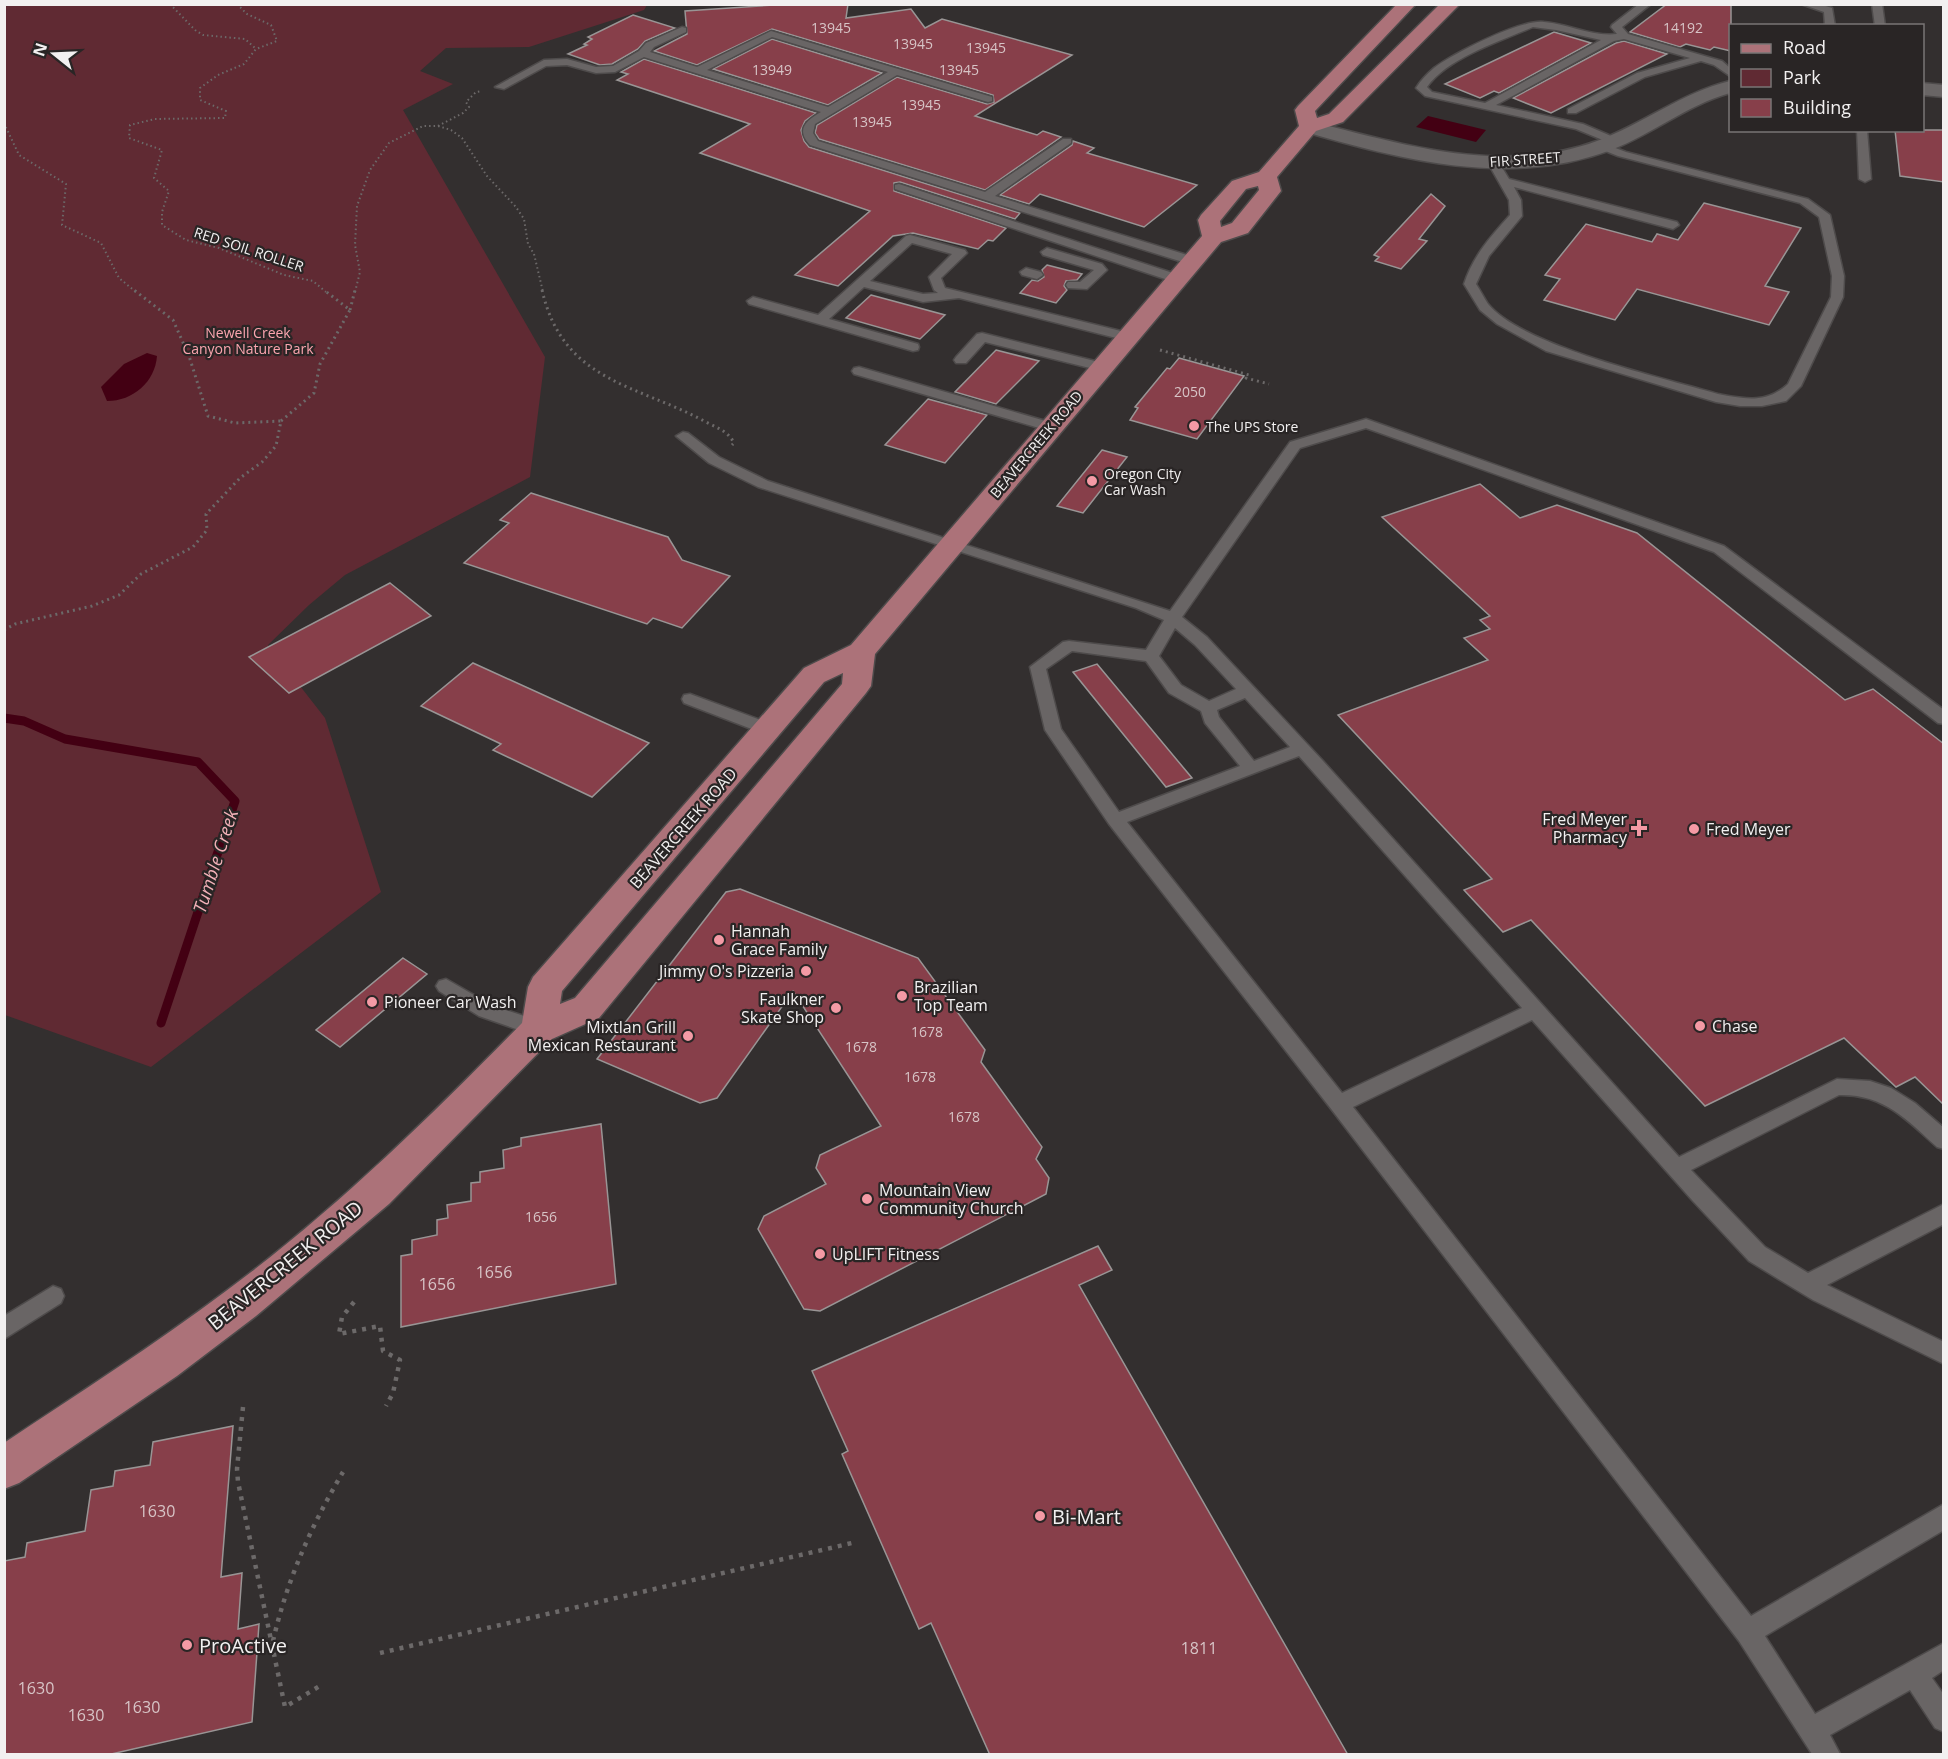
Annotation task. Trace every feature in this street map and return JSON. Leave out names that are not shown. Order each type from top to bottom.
[{"type":"main road","name":"BEAVERCREEK ROAD","points":[[1309,127],[1305,111],[1407,4]]},
{"type":"main road","name":"BEAVERCREEK ROAD","points":[[539,1029],[544,987],[814,675],[861,652],[1213,237],[1209,220],[1239,185],[1266,176],[1309,127],[1336,118],[1399,53],[1451,4]]},
{"type":"main road","name":"BEAVERCREEK ROAD","points":[[4,1468],[162,1362],[242,1303],[420,1151],[539,1029],[586,1008],[856,686],[861,652]]},
{"type":"main road","points":[[683,894],[711,831],[775,755],[779,738],[768,729]]},
{"type":"street","name":"FIR STREET","points":[[1309,127],[1415,154],[1454,160],[1494,163],[1569,156],[1608,144],[1690,100],[1729,88]]},
{"type":"street","points":[[1924,88],[1944,91]]},
{"type":"lane","points":[[1624,36],[1616,27],[1646,4]]},
{"type":"lane","points":[[1806,4],[1829,10],[1830,24]]},
{"type":"lane","points":[[1877,4],[1880,24]]},
{"type":"lane","points":[[1494,163],[1515,200],[1516,216],[1482,254],[1470,284],[1484,307],[1501,321],[1551,348],[1716,398],[1740,402],[1762,402],[1781,398],[1794,386],[1837,297],[1838,276],[1824,215],[1804,201],[1644,160],[1608,144],[1579,126],[1429,94],[1421,88],[1424,81],[1441,66],[1532,24],[1549,23],[1609,40]]},
{"type":"lane","points":[[500,87],[544,63],[567,62],[596,70],[615,69],[643,53],[650,45],[682,30]]},
{"type":"lane","points":[[698,70],[771,34],[988,99]]},
{"type":"lane","points":[[1487,106],[1609,40],[1624,36],[1718,63],[1729,71]]},
{"type":"lane","points":[[643,53],[829,111]]},
{"type":"lane","points":[[1572,111],[1641,75],[1702,58]]},
{"type":"lane","points":[[897,71],[812,122],[807,129],[807,136],[814,143],[986,197],[1185,270]]},
{"type":"lane","points":[[1862,132],[1865,179]]},
{"type":"lane","points":[[986,197],[1067,141]]},
{"type":"lane","points":[[1506,182],[1673,225]]},
{"type":"lane","points":[[899,187],[1185,270]]},
{"type":"lane","points":[[820,320],[910,239],[961,253],[935,277],[940,290],[1128,337]]},
{"type":"lane","points":[[1047,252],[1098,267],[1101,270],[1083,286],[1072,285]]},
{"type":"lane","points":[[862,283],[924,298],[964,296]]},
{"type":"lane","points":[[753,301],[913,347]]},
{"type":"lane","points":[[961,360],[982,337],[1102,367]]},
{"type":"lane","points":[[859,371],[1051,427]]},
{"type":"lane","points":[[1151,656],[1173,618],[1295,445],[1366,423],[1719,549],[1944,718]]},
{"type":"lane","points":[[683,436],[714,460],[763,484],[1141,605],[1173,618],[1201,641],[1302,749],[1676,1168],[1757,1254],[1807,1285],[1944,1354]]},
{"type":"lane","points":[[1251,768],[1211,719],[1208,708],[1175,689],[1151,656],[1069,646],[1038,667],[1053,730],[1115,820],[1339,1104],[1748,1632],[1827,1755]]},
{"type":"lane","points":[[1208,708],[1247,690]]},
{"type":"lane","points":[[690,699],[768,729]]},
{"type":"lane","points":[[1115,820],[1302,749]]},
{"type":"lane","points":[[446,986],[486,1011],[539,1029]]},
{"type":"lane","points":[[1339,1104],[1535,1010]]},
{"type":"lane","points":[[1676,1168],[1838,1087],[1853,1085],[1871,1088],[1888,1095],[1904,1105],[1944,1141]]},
{"type":"lane","points":[[1807,1285],[1944,1213]]},
{"type":"lane","points":[[4,1329],[53,1296]]},
{"type":"lane","points":[[1748,1632],[1944,1516]]},
{"type":"lane","points":[[1811,1731],[1944,1655]]},
{"type":"lane","points":[[1914,1674],[1944,1719]]},
{"type":"path","points":[[170,4],[195,30],[203,35],[245,39],[256,49],[277,41],[271,25],[248,14],[237,4]]},
{"type":"path","name":"RED SOIL ROLLER","points":[[256,49],[244,64],[218,75],[200,88],[200,100],[226,111],[225,118],[208,121],[173,117],[146,118],[130,125],[129,138],[162,150],[154,178],[169,191],[162,212],[162,225],[186,240],[219,248],[284,275],[313,281],[350,310]]},
{"type":"path","points":[[438,126],[446,120],[465,113],[469,107],[466,102],[476,92],[500,87]]},
{"type":"path","points":[[4,123],[19,155],[66,184],[62,225],[101,243],[119,278],[173,320],[189,356],[208,416],[235,423],[281,421],[314,393],[320,364],[350,310],[360,272],[355,245],[357,206],[370,170],[389,143],[423,126],[438,126],[451,130],[462,138],[487,176],[524,219],[528,244],[534,254],[548,315],[560,334],[590,367],[617,384],[641,394]]},
{"type":"path","points":[[1161,350],[1249,375],[1246,378],[1269,384]]},
{"type":"path","points":[[4,630],[38,617],[81,609],[119,595],[141,574],[193,547],[207,530],[206,514],[240,478],[262,462],[276,446],[281,421]]},
{"type":"path","points":[[354,1302],[342,1317],[339,1334],[380,1326],[383,1351],[400,1360],[393,1393],[386,1406]]},
{"type":"path","points":[[243,1407],[237,1469],[238,1482],[285,1707],[323,1684]]},
{"type":"path","points":[[272,1644],[288,1578],[308,1534],[343,1472]]},
{"type":"path","points":[[380,1653],[852,1543]]},
{"type":"green space","name":"Newell Creek Canyon Nature Park","points":[[4,5],[647,5],[644,10],[529,47],[446,48],[420,71],[453,84],[403,110],[545,357],[530,477],[345,575],[309,605],[268,645],[325,718],[381,892],[151,1067],[5,1015]]},
{"type":"shaded area","points":[[1428,116],[1486,130],[1476,142],[1416,127]]},
{"type":"shaded area","points":[[147,353],[157,356],[147,382],[126,398],[107,401],[101,387],[124,364]]},
{"type":"building","points":[[790,4],[848,4],[846,18],[911,9],[925,28],[942,19],[1072,55],[975,116],[1037,135],[1043,131],[1061,137],[985,190],[819,139],[815,133],[817,125],[897,77],[987,104],[994,102],[993,95],[772,29],[697,65],[654,51],[687,34],[685,11]]},
{"type":"building","points":[[1667,4],[1731,4],[1729,51],[1714,47],[1710,50],[1686,44],[1680,47],[1630,32]]},
{"type":"building","points":[[633,15],[675,28],[645,41],[638,49],[612,64],[600,65],[568,54],[587,45],[584,44],[592,39],[588,37]]},
{"type":"building","points":[[1554,32],[1591,43],[1499,93],[1494,91],[1480,98],[1445,84]]},
{"type":"building","points":[[772,39],[882,73],[828,105],[713,69]]},
{"type":"building","points":[[1624,41],[1667,54],[1551,113],[1513,98],[1616,43]]},
{"type":"building","points":[[644,59],[816,113],[805,121],[801,130],[804,141],[809,147],[1020,213],[1015,219],[900,182],[894,183],[894,191],[1006,228],[993,241],[988,240],[978,249],[913,233],[893,236],[838,286],[795,275],[870,211],[700,153],[750,124],[617,80],[628,74],[621,72]]},
{"type":"building","points":[[1944,130],[1944,182],[1900,176],[1895,132]]},
{"type":"building","points":[[1073,141],[1094,148],[1087,153],[1197,185],[1144,227],[1040,194],[1029,204],[1000,195],[1072,145]]},
{"type":"building","points":[[1431,194],[1445,206],[1419,239],[1427,241],[1401,269],[1375,261],[1379,257],[1374,255]]},
{"type":"building","points":[[1704,203],[1801,228],[1765,286],[1789,292],[1769,325],[1637,289],[1615,320],[1544,300],[1560,279],[1545,275],[1586,224],[1652,242],[1657,234],[1678,240]]},
{"type":"building","points":[[1047,265],[1082,274],[1077,280],[1066,281],[1064,286],[1067,290],[1056,303],[1020,293],[1032,280],[1038,281],[1044,277],[1042,270]]},
{"type":"building","points":[[871,295],[945,315],[920,339],[846,318]]},
{"type":"building","points":[[996,350],[1039,361],[996,404],[955,392]]},
{"type":"building","points":[[1179,358],[1244,376],[1197,439],[1130,420],[1138,408],[1135,407],[1167,368],[1170,369]]},
{"type":"building","points":[[928,399],[987,415],[945,463],[885,445]]},
{"type":"building","name":"Oregon City Car Wash","points":[[1102,450],[1127,457],[1083,513],[1057,506]]},
{"type":"building","name":"Fred Meyer","points":[[1480,484],[1520,518],[1557,505],[1637,533],[1845,700],[1873,689],[1944,744],[1944,1105],[1915,1077],[1896,1087],[1844,1038],[1705,1106],[1531,920],[1503,932],[1464,890],[1492,879],[1338,715],[1488,660],[1464,638],[1490,629],[1480,620],[1490,616],[1382,517]]},
{"type":"building","points":[[531,493],[668,537],[682,560],[730,576],[682,628],[653,618],[647,624],[464,563],[509,523],[500,520]]},
{"type":"building","points":[[390,583],[431,616],[289,693],[249,657]]},
{"type":"building","points":[[473,663],[649,743],[592,797],[493,750],[501,744],[421,706]]},
{"type":"building","points":[[1097,664],[1192,778],[1166,787],[1073,672]]},
{"type":"building","points":[[740,889],[918,958],[985,1050],[981,1062],[1042,1147],[1036,1159],[1049,1178],[1046,1194],[820,1311],[804,1309],[758,1229],[764,1216],[826,1184],[816,1168],[820,1155],[881,1126],[793,991],[717,1098],[700,1103],[597,1059],[726,892]]},
{"type":"building","name":"Pioneer Car Wash","points":[[403,958],[427,974],[340,1047],[316,1030]]},
{"type":"building","points":[[601,1124],[616,1284],[401,1327],[401,1256],[412,1254],[412,1240],[437,1235],[437,1220],[448,1218],[447,1205],[471,1201],[471,1183],[480,1182],[480,1172],[504,1168],[503,1150],[521,1146],[521,1138]]},
{"type":"building","name":"Bi-Mart","points":[[1098,1246],[1112,1270],[1079,1285],[1348,1755],[990,1755],[931,1623],[919,1629],[842,1454],[848,1451],[812,1371]]},
{"type":"building","points":[[233,1426],[221,1577],[242,1573],[238,1629],[259,1624],[252,1722],[107,1755],[4,1755],[4,1561],[25,1557],[27,1543],[85,1531],[91,1490],[113,1486],[115,1471],[150,1465],[153,1442]]},
{"type":"waterway","name":"Tumble Creek","points":[[4,718],[24,721],[65,739],[198,762],[235,801],[161,1023]]},
{"type":"place","name":"The UPS Store","points":[[1194,426]]},
{"type":"place","name":"Oregon City Car Wash","points":[[1092,481]]},
{"type":"place","name":"Fred Meyer Pharmacy","points":[[1639,828]]},
{"type":"place","name":"Fred Meyer","points":[[1694,829]]},
{"type":"place","name":"Hannah Grace Family","points":[[719,940]]},
{"type":"place","name":"Jimmy O's Pizzeria","points":[[806,971]]},
{"type":"place","name":"Brazilian Top Team","points":[[902,996]]},
{"type":"place","name":"Pioneer Car Wash","points":[[372,1002]]},
{"type":"place","name":"Faulkner Skate Shop","points":[[836,1008]]},
{"type":"place","name":"Chase","points":[[1700,1026]]},
{"type":"place","name":"Mixtlan Grill Mexican Restaurant","points":[[688,1036]]},
{"type":"place","name":"Mountain View Community Church","points":[[867,1199]]},
{"type":"place","name":"UpLIFT Fitness","points":[[820,1254]]},
{"type":"place","name":"Bi-Mart","points":[[1040,1516]]},
{"type":"place","name":"ProActive","points":[[187,1645]]}]
